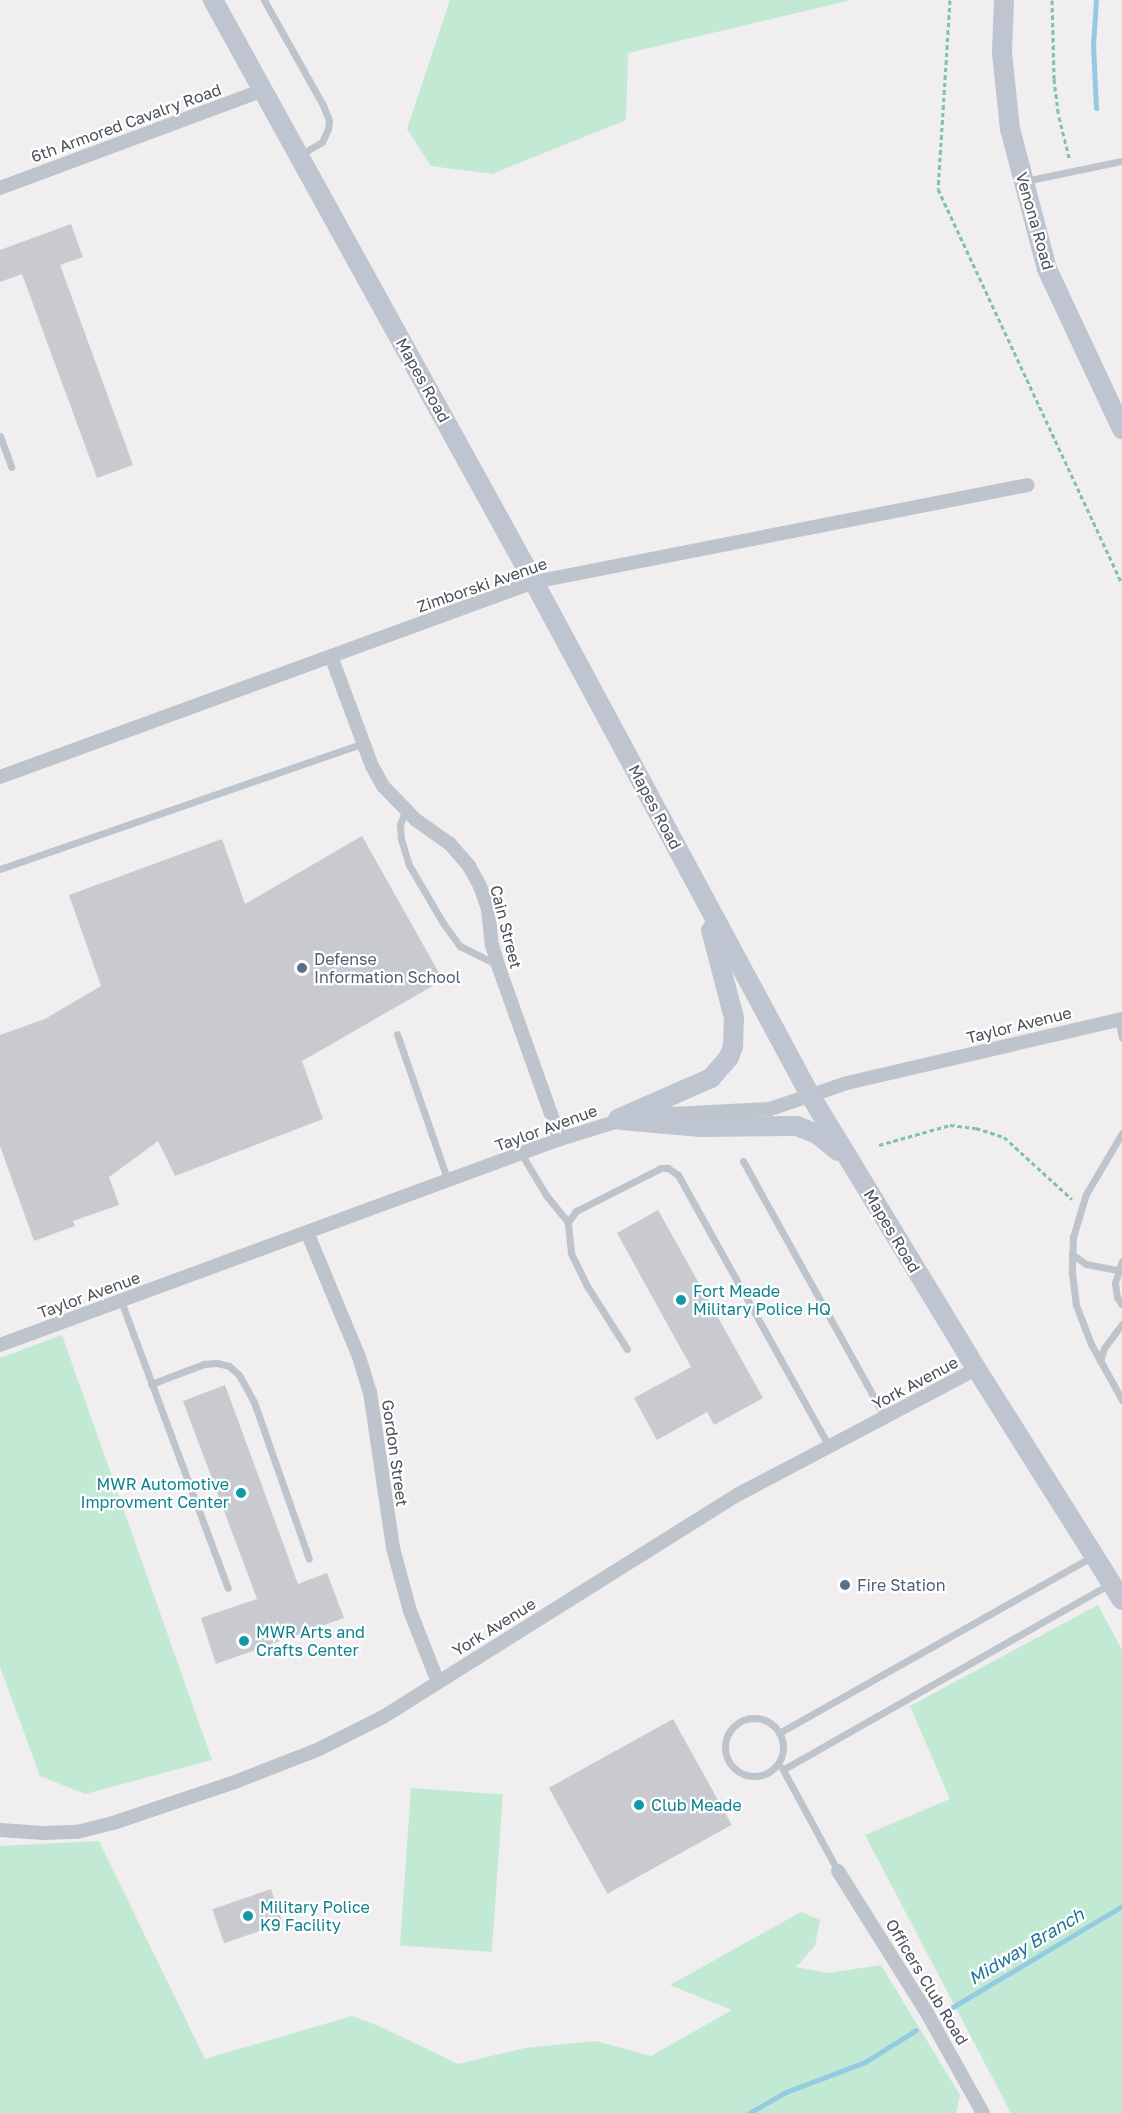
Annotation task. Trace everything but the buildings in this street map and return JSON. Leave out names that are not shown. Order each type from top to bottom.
[{"type":"street","name":"Mapes Road","points":[[213,0],[534,582],[810,1095],[976,1369],[1122,1600]]},
{"type":"street","name":"Venona Road","points":[[1004,0],[1002,54],[1009,118],[1047,269],[1121,422]]},
{"type":"street","name":"6th Armored Cavalry Road","points":[[0,188],[263,90]]},
{"type":"street","name":"Zimborski Avenue","points":[[0,777],[534,582],[1028,485]]},
{"type":"street","name":"Cain Street","points":[[331,656],[363,743],[383,786],[405,811],[450,844],[469,866],[480,886],[488,909],[498,965],[560,1139]]},
{"type":"street","points":[[618,1119],[711,1078],[722,1067],[733,1046],[731,1001],[698,887]]},
{"type":"street","name":"Taylor Avenue","points":[[0,1345],[618,1119],[652,1115],[754,1112],[810,1095],[1120,1019]]},
{"type":"street","points":[[618,1119],[701,1127],[797,1126],[817,1134],[850,1161]]},
{"type":"street","name":"Gordon Street","points":[[307,1232],[359,1357],[370,1392],[393,1548],[410,1611],[438,1682]]},
{"type":"street","name":"York Avenue","points":[[0,1830],[44,1833],[77,1832],[149,1812],[319,1749],[383,1717],[737,1495],[976,1369]]},
{"type":"street","name":"Officers Club Road","points":[[838,1871],[927,2013],[983,2113]]},
{"type":"lane","points":[[264,0],[323,105],[328,121],[328,129],[322,142],[299,155]]},
{"type":"lane","points":[[1024,181],[1122,161]]},
{"type":"lane","points":[[0,436],[11,466]]},
{"type":"lane","points":[[0,869],[363,743]]},
{"type":"lane","points":[[405,811],[400,825],[409,865],[443,923],[460,946],[498,965]]},
{"type":"lane","points":[[1120,1019],[1122,1038]]},
{"type":"lane","points":[[397,1034],[448,1181]]},
{"type":"lane","points":[[1122,1133],[1086,1194],[1073,1237],[1072,1254],[1076,1305],[1100,1360],[1122,1400]]},
{"type":"lane","points":[[522,1155],[546,1195],[568,1222],[571,1253],[587,1286],[627,1349]]},
{"type":"lane","points":[[743,1161],[885,1417]]},
{"type":"lane","points":[[568,1222],[576,1211],[661,1168],[672,1169],[829,1446]]},
{"type":"lane","points":[[1072,1254],[1086,1264],[1117,1270]]},
{"type":"lane","points":[[1122,1261],[1117,1270],[1115,1283],[1117,1296],[1122,1305]]},
{"type":"lane","points":[[120,1301],[228,1588]]},
{"type":"lane","points":[[1100,1360],[1104,1348],[1122,1324]]},
{"type":"lane","points":[[151,1384],[204,1364],[217,1363],[229,1366],[239,1375],[255,1402],[309,1559]]},
{"type":"lane","points":[[779,1733],[1094,1555]]},
{"type":"lane","points":[[838,1871],[780,1767],[783,1749],[779,1733],[767,1720],[756,1717],[734,1724],[727,1733],[724,1744],[725,1756],[731,1766],[740,1773],[751,1777],[763,1775],[780,1767],[1111,1583]]},
{"type":"path","points":[[950,0],[938,189],[1122,584]]},
{"type":"path","points":[[1052,0],[1054,79],[1059,117],[1073,171]]},
{"type":"path","points":[[879,1145],[944,1126],[976,1128],[1004,1137],[1072,1198]]},
{"type":"green space","points":[[450,0],[851,0],[628,53],[626,120],[492,174],[431,166],[407,129]]},
{"type":"green space","points":[[62,1335],[212,1760],[85,1794],[40,1776],[0,1667],[0,1358]]},
{"type":"green space","points":[[1098,1605],[1122,1650],[1122,2113],[1011,2113],[865,1835],[950,1799],[910,1706]]},
{"type":"green space","points":[[411,1788],[503,1794],[492,1952],[400,1946]]},
{"type":"green space","points":[[99,1841],[205,2059],[352,2016],[379,2026],[458,2064],[525,2048],[596,2041],[651,2056],[732,2010],[670,1985],[801,1912],[820,1920],[815,1946],[796,1967],[828,1973],[881,1965],[960,2095],[956,2113],[0,2113],[0,1846]]},
{"type":"waterway","points":[[1096,0],[1093,45],[1096,108]]},
{"type":"waterway","name":"Midway Branch","points":[[946,2011],[1122,1906]]},
{"type":"waterway","name":"Midway Branch","points":[[749,2113],[786,2092],[865,2062],[916,2030]]},
{"type":"place","name":"Defense Information School","points":[[302,968]]},
{"type":"place","name":"Fort Meade Military Police HQ","points":[[681,1300]]},
{"type":"place","name":"MWR Automotive Improvment Center","points":[[241,1493]]},
{"type":"place","name":"Fire Station","points":[[845,1585]]},
{"type":"place","name":"MWR Arts and Crafts Center","points":[[244,1641]]},
{"type":"place","name":"Club Meade","points":[[639,1805]]},
{"type":"place","name":"Military Police K9 Facility","points":[[248,1916]]}]
